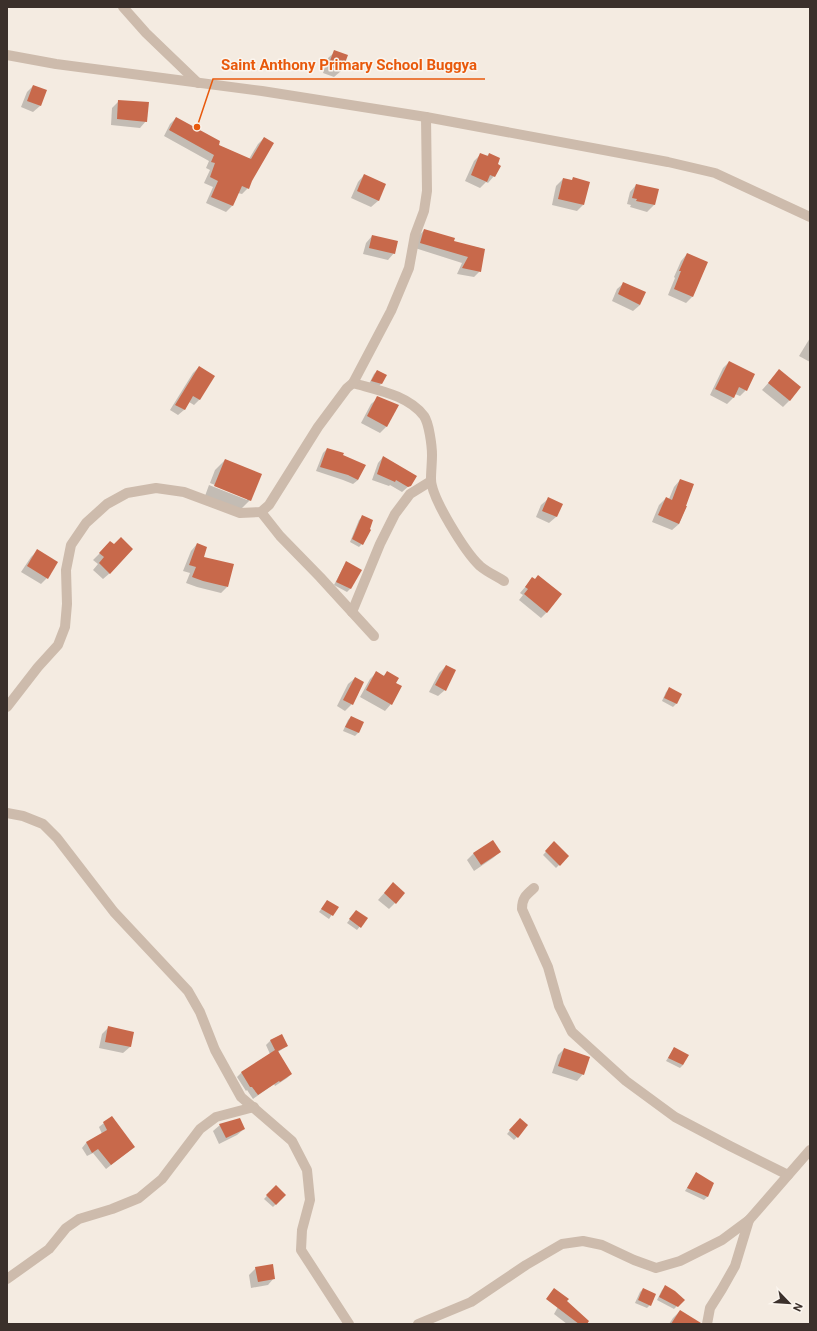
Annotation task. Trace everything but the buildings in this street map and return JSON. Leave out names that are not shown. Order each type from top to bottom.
[{"type":"street","points":[[123,7],[146,33],[198,83]]},
{"type":"street","points":[[7,55],[56,64],[262,91],[426,117],[668,162],[715,173],[810,217]]},
{"type":"street","points":[[7,707],[58,645],[65,627],[67,604],[66,570],[71,545],[86,523],[107,504],[127,493],[156,488],[184,492],[240,513],[261,512],[269,505],[318,427],[347,388],[353,383],[391,311],[408,268],[415,235],[424,211],[427,191],[426,117]]},
{"type":"street","points":[[353,383],[400,397],[413,406],[424,417],[432,454],[431,481],[439,504],[465,549],[480,566],[504,581]]},
{"type":"street","points":[[352,612],[380,544],[395,514],[410,494],[431,481]]},
{"type":"street","points":[[261,512],[280,536],[374,636]]},
{"type":"street","points":[[7,814],[23,816],[43,824],[57,838],[114,912],[188,992],[200,1012],[215,1050],[241,1097],[292,1141],[307,1170],[310,1200],[302,1230],[301,1250],[349,1324]]},
{"type":"street","points":[[534,888],[526,895],[522,902],[522,909],[548,967],[559,1006],[572,1032],[626,1081],[675,1117],[788,1175]]},
{"type":"street","points":[[7,1279],[49,1249],[66,1228],[80,1219],[112,1209],[139,1198],[162,1179],[200,1128],[216,1117],[254,1107]]},
{"type":"street","points":[[418,1324],[471,1302],[526,1265],[562,1244],[583,1241],[602,1245],[634,1260],[656,1268],[680,1261],[722,1240],[750,1220],[810,1150]]},
{"type":"street","points":[[707,1324],[710,1308],[735,1266],[750,1220]]},
{"type":"place","name":"Saint Anthony Primary School Buggya","points":[[197,127]]}]
